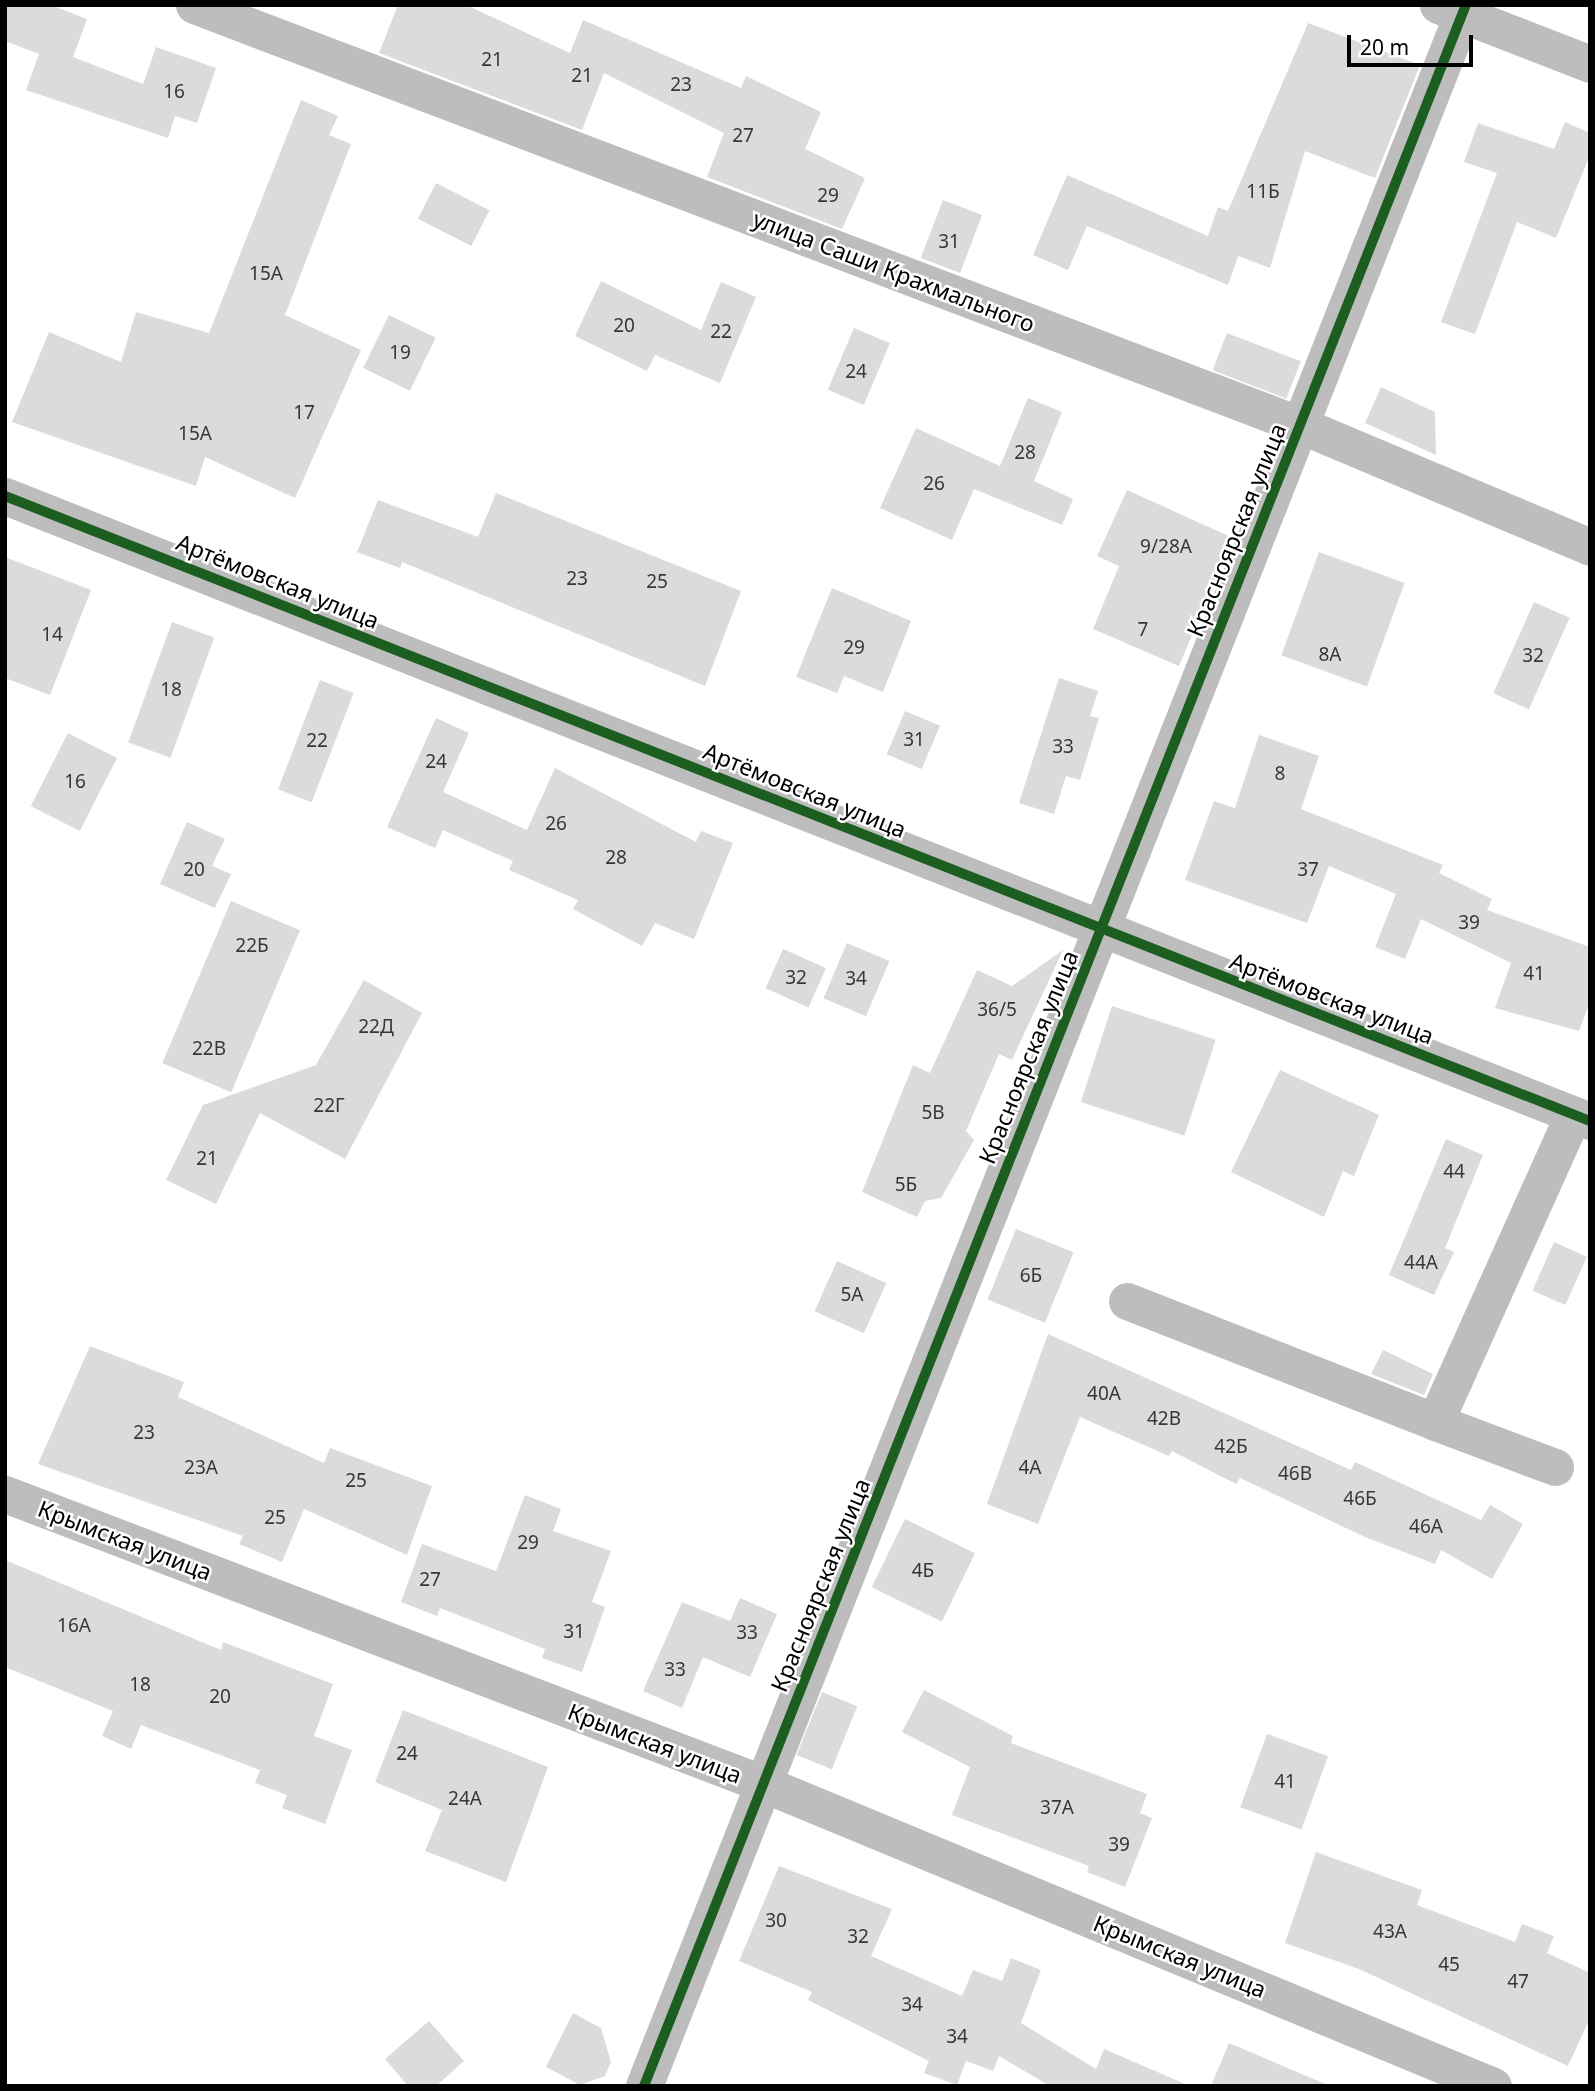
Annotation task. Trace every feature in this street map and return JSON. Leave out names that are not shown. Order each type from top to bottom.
[{"type":"street","name":"улица Саши Крахмального","points":[[194,5],[1300,425],[1590,547]]},
{"type":"street","name":"Красноярская улица","points":[[644,2086],[1300,425],[1456,8]]},
{"type":"street","points":[[1456,8],[1590,64]]},
{"type":"street","name":"Артёмовская улица","points":[[5,495],[1581,1118],[1434,1422]]},
{"type":"street","points":[[1126,1301],[1555,1467]]},
{"type":"street","name":"Крымская улица","points":[[5,1494],[764,1784],[1493,2086]]},
{"type":"building","points":[[5,5],[51,5],[87,19],[73,57],[143,84],[156,47],[216,68],[197,123],[175,116],[168,138],[26,90],[39,54],[5,41]]},
{"type":"building","points":[[398,5],[466,5],[570,53],[583,20],[741,88],[746,76],[821,112],[805,149],[865,178],[842,229],[707,177],[724,133],[604,73],[582,130],[379,53]]},
{"type":"building","points":[[1308,23],[1420,65],[1375,178],[1305,151],[1270,268],[1238,256],[1228,285],[1087,226],[1068,270],[1033,255],[1067,175],[1208,236],[1218,207],[1228,211]]},
{"type":"building","points":[[301,100],[338,116],[329,135],[351,144],[285,315],[361,350],[295,498],[205,457],[196,486],[12,422],[49,332],[121,362],[136,312],[209,333]]},
{"type":"building","points":[[1565,122],[1590,133],[1590,155],[1556,238],[1517,222],[1475,334],[1441,322],[1497,173],[1464,162],[1478,123],[1554,149]]},
{"type":"building","points":[[436,183],[489,210],[471,246],[418,219]]},
{"type":"building","points":[[943,200],[982,215],[960,273],[921,258]]},
{"type":"building","points":[[601,281],[701,330],[721,282],[756,297],[720,383],[655,355],[647,371],[575,336]]},
{"type":"building","points":[[389,315],[436,338],[410,391],[363,368]]},
{"type":"building","points":[[854,328],[890,343],[864,405],[828,390]]},
{"type":"building","points":[[1227,333],[1301,361],[1286,399],[1213,370]]},
{"type":"building","points":[[1381,387],[1435,412],[1436,455],[1365,423]]},
{"type":"building","points":[[1028,398],[1062,412],[1034,481],[1073,499],[1062,525],[974,489],[952,540],[880,508],[916,428],[1000,466]]},
{"type":"building","points":[[1127,490],[1233,538],[1179,666],[1093,629],[1119,566],[1097,556]]},
{"type":"building","points":[[496,493],[741,591],[705,686],[402,562],[400,568],[357,552],[378,500],[478,537]]},
{"type":"building","points":[[1319,552],[1405,583],[1367,686],[1281,655]]},
{"type":"building","points":[[5,557],[91,590],[50,695],[5,678]]},
{"type":"building","points":[[832,588],[911,621],[883,692],[844,676],[837,693],[796,677]]},
{"type":"building","points":[[1534,602],[1570,618],[1529,709],[1493,693]]},
{"type":"building","points":[[172,622],[214,637],[171,758],[128,742]]},
{"type":"building","points":[[1059,678],[1098,691],[1090,716],[1099,718],[1080,780],[1066,776],[1054,814],[1019,803]]},
{"type":"building","points":[[320,680],[354,693],[312,802],[278,789]]},
{"type":"building","points":[[905,711],[940,726],[922,769],[887,754]]},
{"type":"building","points":[[436,718],[469,733],[443,792],[527,830],[555,768],[696,842],[701,831],[733,843],[694,939],[655,923],[642,946],[573,909],[578,900],[509,870],[513,861],[443,830],[435,848],[387,827]]},
{"type":"building","points":[[68,733],[117,758],[80,831],[31,806]]},
{"type":"building","points":[[1259,735],[1319,756],[1301,809],[1443,865],[1439,873],[1492,899],[1487,910],[1590,947],[1590,1002],[1579,1031],[1495,1008],[1511,963],[1421,919],[1405,959],[1375,947],[1396,894],[1329,866],[1307,923],[1185,880],[1214,801],[1235,808]]},
{"type":"building","points":[[187,822],[225,839],[212,866],[231,874],[215,908],[160,884]]},
{"type":"building","points":[[231,901],[300,930],[231,1092],[162,1063]]},
{"type":"building","points":[[847,943],[889,961],[866,1016],[824,998]]},
{"type":"building","points":[[783,949],[826,968],[808,1007],[766,988]]},
{"type":"building","points":[[1063,950],[1012,1060],[999,1054],[966,1131],[974,1140],[941,1198],[925,1201],[917,1217],[862,1192],[913,1065],[930,1073],[977,970],[1012,986]]},
{"type":"building","points":[[364,980],[422,1013],[345,1159],[260,1113],[216,1204],[166,1180],[203,1105],[316,1065]]},
{"type":"building","points":[[1112,1006],[1216,1040],[1184,1136],[1081,1102]]},
{"type":"building","points":[[1280,1070],[1379,1115],[1354,1176],[1343,1171],[1324,1217],[1231,1172]]},
{"type":"building","points":[[1446,1139],[1483,1155],[1445,1248],[1454,1252],[1434,1295],[1389,1275]]},
{"type":"building","points":[[1016,1229],[1073,1252],[1045,1323],[988,1299]]},
{"type":"building","points":[[1554,1242],[1587,1257],[1565,1305],[1532,1290]]},
{"type":"building","points":[[837,1261],[886,1283],[864,1333],[815,1311]]},
{"type":"building","points":[[1048,1334],[1351,1470],[1355,1462],[1481,1520],[1490,1505],[1523,1524],[1492,1579],[1441,1550],[1435,1564],[1365,1537],[1240,1478],[1236,1484],[1172,1451],[1169,1456],[1080,1417],[1038,1524],[987,1504]]},
{"type":"building","points":[[90,1346],[184,1382],[178,1397],[324,1463],[330,1448],[432,1486],[407,1555],[304,1509],[282,1562],[239,1544],[243,1536],[38,1464]]},
{"type":"building","points":[[1383,1350],[1433,1374],[1424,1395],[1371,1374]]},
{"type":"building","points":[[525,1495],[561,1509],[553,1531],[611,1551],[592,1602],[605,1607],[582,1672],[542,1658],[545,1649],[440,1608],[437,1616],[401,1602],[422,1544],[496,1571]]},
{"type":"building","points":[[905,1519],[975,1553],[942,1622],[872,1587]]},
{"type":"building","points":[[5,1560],[221,1650],[223,1642],[333,1684],[314,1736],[352,1750],[325,1824],[282,1808],[287,1795],[255,1783],[260,1770],[141,1725],[131,1749],[102,1736],[113,1711],[5,1667]]},
{"type":"building","points":[[740,1598],[777,1614],[750,1677],[703,1657],[682,1708],[643,1691],[682,1602],[730,1621]]},
{"type":"building","points":[[924,1690],[1013,1736],[1011,1743],[1147,1794],[1140,1813],[1152,1818],[1125,1887],[1087,1872],[1089,1866],[952,1815],[970,1767],[902,1732]]},
{"type":"building","points":[[822,1692],[857,1706],[832,1769],[797,1755]]},
{"type":"building","points":[[403,1710],[548,1767],[506,1882],[425,1851],[442,1810],[375,1782]]},
{"type":"building","points":[[1267,1734],[1328,1756],[1301,1830],[1240,1807]]},
{"type":"building","points":[[1316,1852],[1422,1890],[1417,1905],[1515,1942],[1522,1924],[1554,1936],[1547,1953],[1590,1973],[1590,2018],[1568,2066],[1359,1969],[1285,1943]]},
{"type":"building","points":[[779,1866],[892,1909],[871,1956],[962,1996],[973,1970],[1002,1981],[1011,1958],[1041,1970],[1021,2023],[1096,2069],[1104,2049],[1190,2086],[1050,2086],[999,2056],[993,2071],[966,2061],[957,2085],[924,2073],[929,2061],[808,2000],[812,1992],[739,1961]]},
{"type":"building","points":[[573,2013],[601,2028],[611,2062],[605,2076],[580,2085],[546,2067]]},
{"type":"building","points":[[429,2021],[464,2061],[436,2086],[408,2086],[385,2059]]},
{"type":"building","points":[[1229,2043],[1330,2086],[1211,2086]]},
{"type":"cycle path","points":[[644,2086],[1466,5]]},
{"type":"cycle path","points":[[5,496],[1590,1121]]}]
